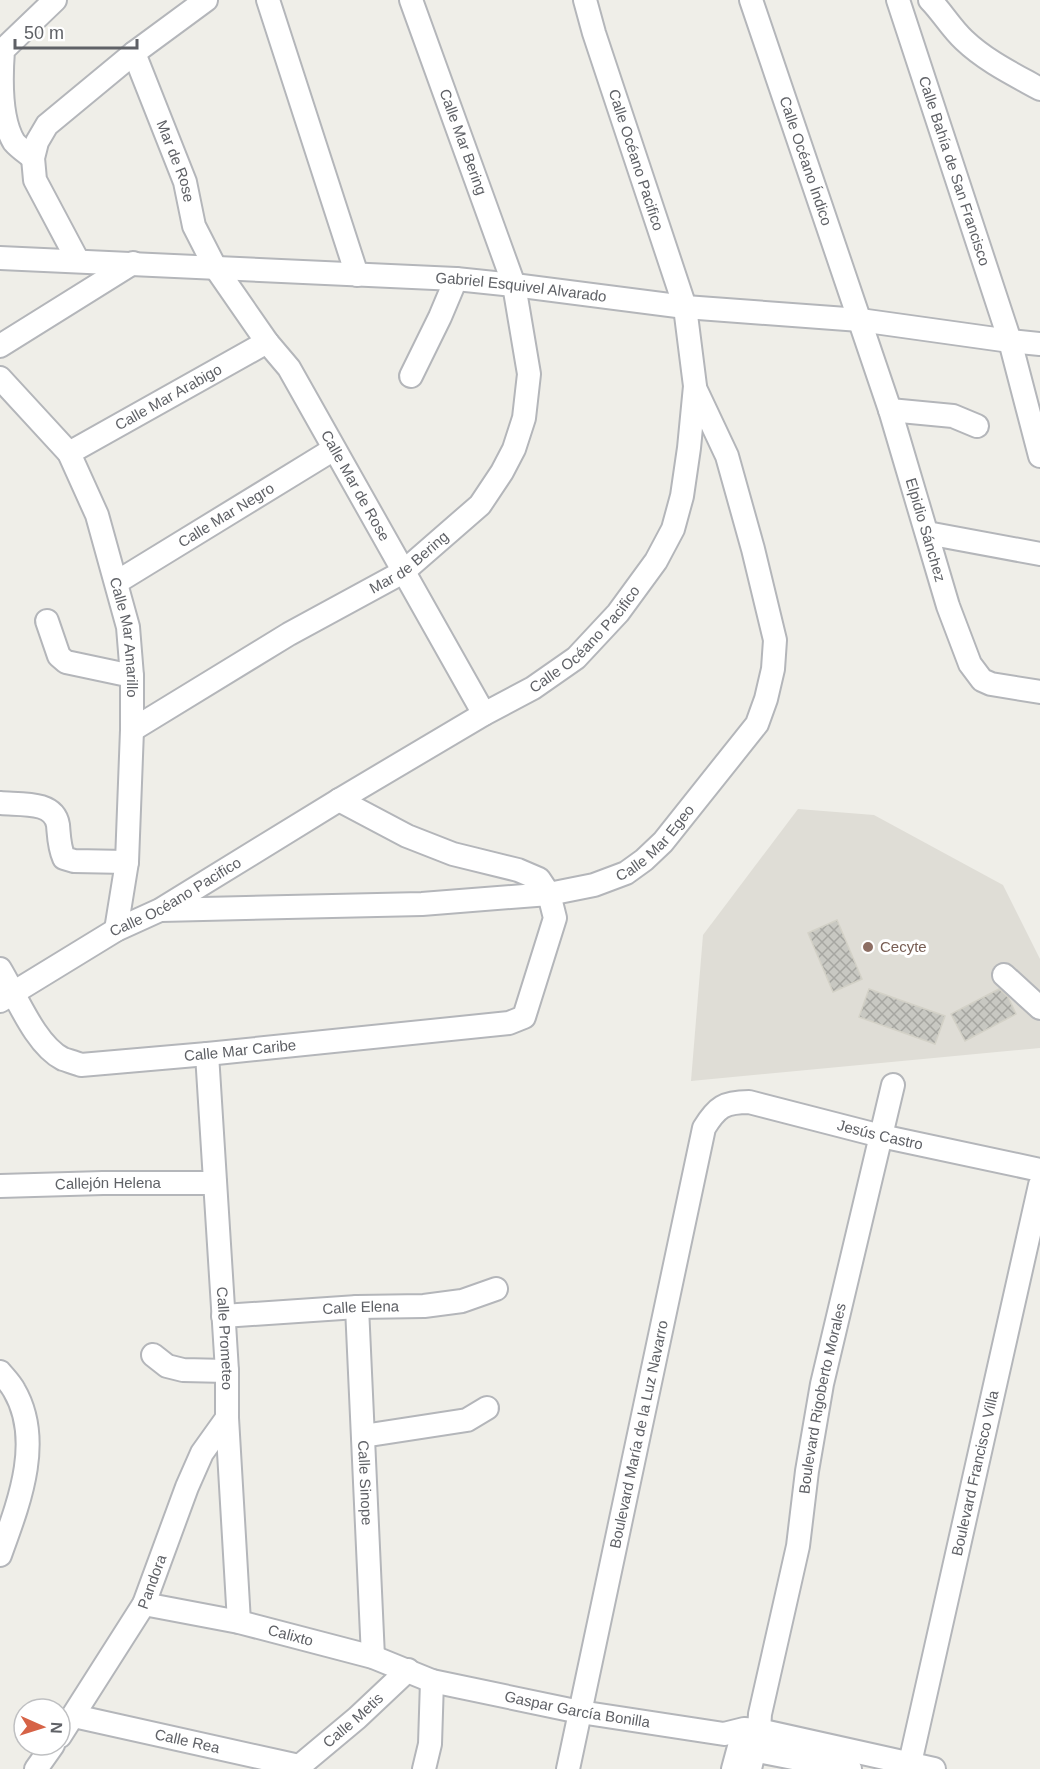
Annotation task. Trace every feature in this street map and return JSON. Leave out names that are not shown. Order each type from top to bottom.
[{"type":"street","points":[[33,158],[14,142],[4,122],[0,86],[3,50],[55,0]]},
{"type":"street","points":[[78,261],[35,180],[33,158],[37,142],[47,125],[135,53],[206,0]]},
{"type":"street","points":[[268,0],[357,274]]},
{"type":"street","name":"Calle Mar Bering","points":[[411,0],[514,285]]},
{"type":"street","name":"Calle Océano Pacifico","points":[[7,997],[116,930],[160,910],[339,800],[484,714],[533,688],[576,658],[618,613],[656,561],[673,529],[682,496],[695,386],[685,307],[585,0]]},
{"type":"street","name":"Calle Océano Índico","points":[[751,0],[860,320]]},
{"type":"street","name":"Calle Bahía de San Francisco","points":[[897,0],[1010,341],[1040,456]]},
{"type":"street","points":[[930,0],[963,39],[985,57],[1040,89]]},
{"type":"street","name":"Mar de Rose","points":[[135,53],[185,182],[194,226],[215,267]]},
{"type":"street","name":"Gabriel Esquivel Alvarado","points":[[0,258],[456,279],[685,307],[860,320],[1040,344]]},
{"type":"street","points":[[0,346],[133,263]]},
{"type":"street","name":"Calle Mar de Rose","points":[[215,267],[267,342],[289,368],[484,714]]},
{"type":"street","points":[[411,376],[456,279]]},
{"type":"street","name":"Mar de Bering","points":[[132,730],[289,634],[403,572],[480,506],[514,449],[524,418],[529,374],[514,285]]},
{"type":"street","name":"Elpidio Sánchez","points":[[860,320],[890,410],[948,606],[970,664],[982,680],[991,684],[1040,692]]},
{"type":"street","name":"Calle Mar Arabigo","points":[[69,453],[267,342]]},
{"type":"street","name":"Calle Mar Amarillo","points":[[0,378],[69,453],[97,515],[128,627],[132,676],[132,730],[127,862],[116,930]]},
{"type":"street","name":"Calle Mar Egeo","points":[[160,910],[422,904],[549,894],[594,885],[626,873],[663,842],[757,724],[773,669],[775,640],[727,456],[695,386]]},
{"type":"street","points":[[890,410],[953,416],[977,426]]},
{"type":"street","name":"Calle Mar Negro","points":[[117,582],[334,449]]},
{"type":"street","points":[[927,533],[1040,554]]},
{"type":"street","points":[[47,621],[59,656],[66,662],[132,676]]},
{"type":"street","points":[[339,800],[407,836],[453,854],[518,870],[539,879],[549,894]]},
{"type":"street","points":[[0,803],[45,807],[54,814],[57,821],[60,850],[64,858],[74,861],[127,862]]},
{"type":"street","name":"Calle Mar Caribe","points":[[0,969],[7,997],[46,1045],[62,1058],[81,1065],[508,1023],[524,1017],[555,918],[549,894]]},
{"type":"street","points":[[1004,975],[1040,1008]]},
{"type":"street","name":"Calle Prometeo","points":[[207,1054],[239,1622]]},
{"type":"street","name":"Boulevard Rigoberto Morales","points":[[733,1769],[747,1739],[798,1546],[807,1471],[822,1384],[893,1085]]},
{"type":"street","name":"Jesús Castro","points":[[722,1106],[734,1102],[749,1102],[881,1136],[1040,1170]]},
{"type":"street","name":"Boulevard María de la Luz Navarro","points":[[568,1769],[705,1128],[722,1106]]},
{"type":"street","name":"Callejón Helena","points":[[0,1186],[215,1183]]},
{"type":"street","name":"Boulevard Francisco Villa","points":[[910,1763],[1040,1185]]},
{"type":"street","name":"Calle Elena","points":[[223,1316],[357,1307],[424,1306],[462,1301],[496,1289]]},
{"type":"street","name":"Calle Sinope","points":[[357,1307],[373,1657]]},
{"type":"street","points":[[153,1355],[167,1366],[183,1370],[226,1371]]},
{"type":"street","points":[[0,1372],[15,1391],[27,1423],[27,1460],[18,1504],[0,1555]]},
{"type":"street","points":[[363,1436],[467,1420],[487,1408]]},
{"type":"street","name":"Pandora","points":[[72,1719],[144,1604],[202,1453],[227,1418]]},
{"type":"street","name":"Calixto","points":[[144,1604],[239,1622],[373,1657],[432,1681]]},
{"type":"street","name":"Calle Metis","points":[[298,1768],[357,1718],[408,1670]]},
{"type":"street","points":[[424,1769],[430,1744],[432,1681]]},
{"type":"street","name":"Gaspar García Bonilla","points":[[432,1681],[580,1712],[910,1763],[934,1769]]},
{"type":"street","name":"Calle Rea","points":[[74,1716],[298,1768]]},
{"type":"street","name":"Gaspar García Bonilla","points":[[747,1739],[850,1769]]},
{"type":"shaded area","name":"Cecyte","points":[[798,809],[874,815],[1003,885],[1040,959],[1040,1048],[691,1081],[703,935]]},
{"type":"building","points":[[837,920],[862,979],[833,992],[808,933]]},
{"type":"building","points":[[869,989],[945,1016],[935,1044],[859,1017]]},
{"type":"building","points":[[999,989],[1008,997],[1016,1014],[965,1041],[951,1014]]},
{"type":"place","name":"Cecyte","points":[[868,947]]}]
